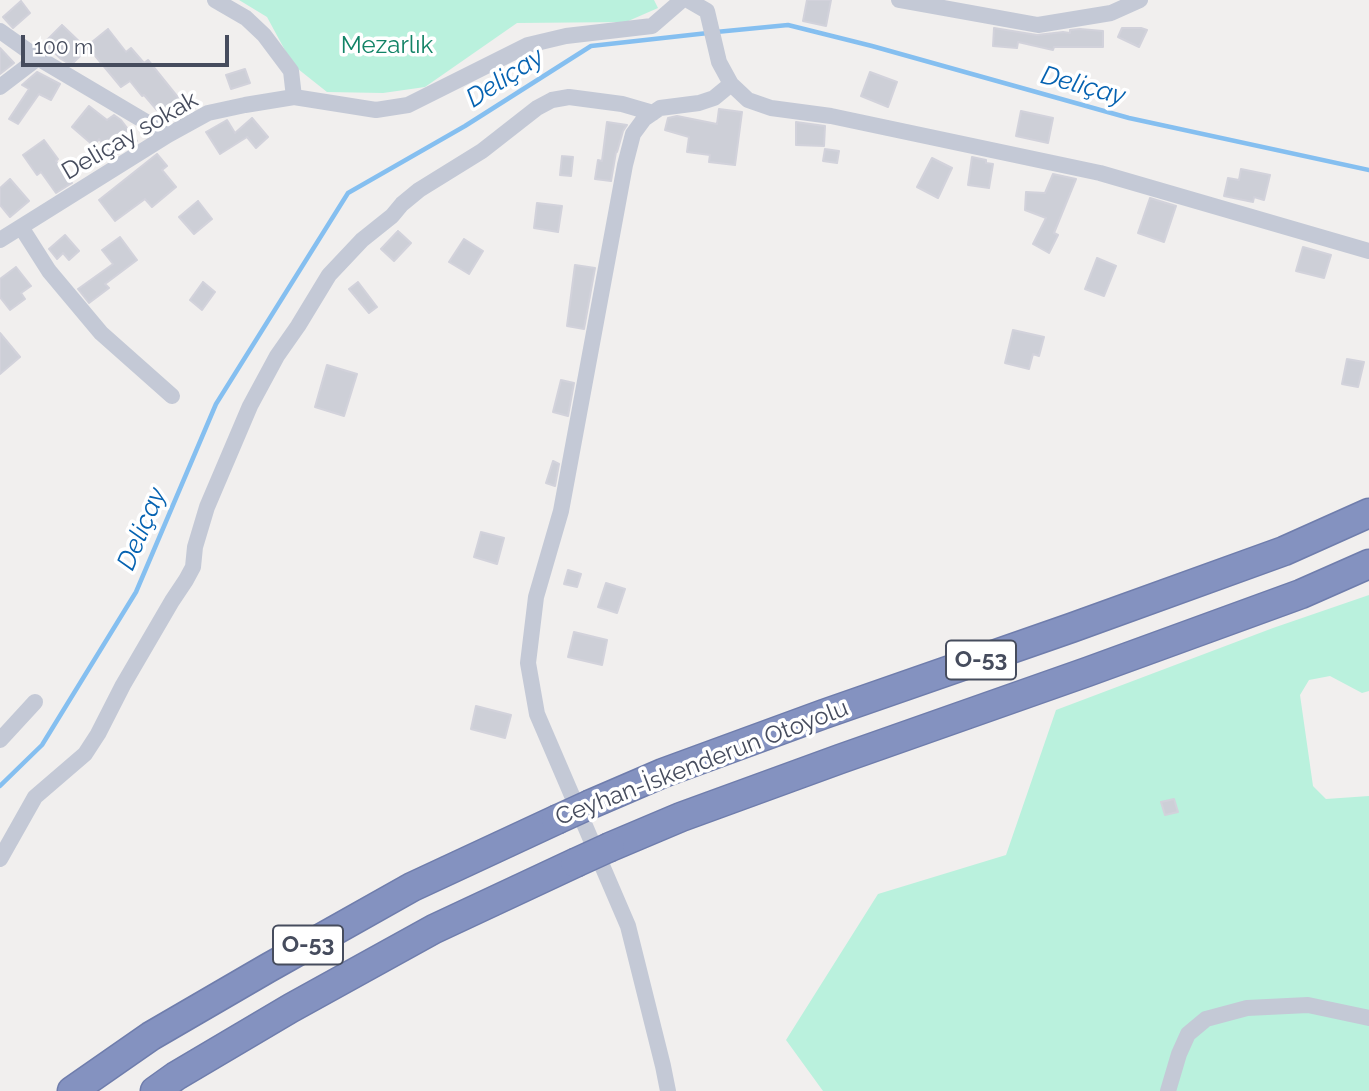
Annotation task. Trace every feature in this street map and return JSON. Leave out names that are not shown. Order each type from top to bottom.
[{"type":"highway","name":"Ceyhan-İskenderun Otoyolu","points":[[72,1091],[151,1036],[412,887],[591,804],[824,714],[1271,555],[1369,513]]},
{"type":"highway","name":"Ceyhan-İskenderun Otoyolu","points":[[155,1091],[280,1015],[434,929],[610,847],[681,817],[1301,594],[1369,564]]},
{"type":"street","points":[[215,0],[246,18],[264,35],[291,71],[294,97]]},
{"type":"street","name":"Deliçay sokak","points":[[0,240],[168,135],[208,114],[294,97],[376,110],[408,105],[528,45],[566,36],[652,26],[682,0]]},
{"type":"street","points":[[688,0],[707,11],[719,62],[731,84],[748,100],[771,108],[831,116],[1100,173],[1369,251]]},
{"type":"street","points":[[899,0],[1038,25],[1111,13],[1140,0]]},
{"type":"street","points":[[0,31],[38,58],[168,135]]},
{"type":"street","points":[[0,87],[38,58]]},
{"type":"street","points":[[668,1091],[628,926],[537,715],[528,663],[536,597],[561,512],[633,134],[644,118],[660,108],[699,103],[714,98],[731,84]]},
{"type":"street","points":[[0,859],[35,797],[85,754],[99,734],[123,685],[186,580],[207,507],[250,406],[277,355],[329,275],[362,240],[419,190],[482,151],[537,108],[552,100],[569,97],[622,104],[653,113]]},
{"type":"street","points":[[21,227],[49,271],[101,333],[172,396]]},
{"type":"street","points":[[0,740],[34,702]]},
{"type":"street","points":[[1168,1091],[1188,1034],[1206,1019],[1247,1008],[1308,1005],[1369,1018]]},
{"type":"green space","name":"Mezarlık","points":[[239,0],[654,0],[658,8],[626,22],[517,23],[425,87],[383,93],[327,92],[293,65],[267,17]]},
{"type":"green space","points":[[1369,595],[1369,691],[1362,693],[1330,676],[1309,680],[1300,695],[1313,786],[1326,799],[1369,796],[1369,1091],[823,1091],[786,1040],[878,894],[1006,855],[1056,710],[1273,628]]},
{"type":"building","points":[[807,0],[831,0],[826,26],[803,21]]},
{"type":"building","points":[[21,1],[30,13],[13,28],[3,17]]},
{"type":"building","points":[[62,25],[87,49],[71,65],[44,43]]},
{"type":"building","points":[[994,28],[1037,35],[1070,33],[1070,30],[1080,29],[1103,31],[1103,47],[1054,47],[1053,50],[1018,42],[1017,48],[993,46]]},
{"type":"building","points":[[1122,28],[1147,30],[1139,47],[1118,37]]},
{"type":"building","points":[[108,29],[126,52],[131,48],[144,63],[148,60],[189,111],[168,123],[130,81],[121,87],[87,46]]},
{"type":"building","points":[[0,48],[14,63],[0,74]]},
{"type":"building","points":[[245,69],[250,83],[231,89],[226,75]]},
{"type":"building","points":[[37,72],[60,84],[51,100],[39,94],[18,124],[9,119],[29,89],[22,85]]},
{"type":"building","points":[[870,72],[897,82],[888,107],[861,96]]},
{"type":"building","points":[[89,106],[107,120],[114,115],[121,120],[137,141],[117,154],[113,148],[108,151],[99,139],[94,146],[72,127]]},
{"type":"building","points":[[719,109],[742,112],[735,165],[709,162],[710,155],[687,152],[689,137],[665,130],[668,118],[677,116],[717,124]]},
{"type":"building","points":[[1021,111],[1053,118],[1048,143],[1016,136]]},
{"type":"building","points":[[252,118],[268,137],[256,148],[247,137],[220,154],[206,132],[227,120],[235,133]]},
{"type":"building","points":[[607,122],[627,125],[616,152],[611,181],[595,179],[598,160],[602,161]]},
{"type":"building","points":[[796,122],[825,126],[824,146],[796,145]]},
{"type":"building","points":[[44,140],[72,183],[56,193],[41,172],[37,175],[23,155]]},
{"type":"building","points":[[825,149],[839,151],[837,163],[823,161]]},
{"type":"building","points":[[157,154],[167,166],[162,170],[176,187],[152,207],[145,199],[115,221],[99,200]]},
{"type":"building","points":[[562,156],[573,157],[571,176],[560,175]]},
{"type":"building","points":[[972,157],[993,164],[989,188],[968,185]]},
{"type":"building","points":[[932,158],[952,168],[938,198],[917,187]]},
{"type":"building","points":[[1241,169],[1270,175],[1264,200],[1254,197],[1253,202],[1224,196],[1228,178],[1239,180]]},
{"type":"building","points":[[1053,174],[1076,179],[1054,233],[1058,235],[1049,253],[1033,244],[1046,218],[1025,210],[1026,192],[1045,193]]},
{"type":"building","points":[[10,179],[29,201],[10,217],[0,205],[0,188]]},
{"type":"building","points":[[1150,198],[1176,206],[1164,242],[1138,233]]},
{"type":"building","points":[[198,201],[212,219],[194,234],[179,217]]},
{"type":"building","points":[[537,203],[562,206],[558,232],[534,228]]},
{"type":"building","points":[[398,231],[411,243],[394,261],[381,249]]},
{"type":"building","points":[[65,235],[79,251],[69,260],[63,253],[57,259],[49,249]]},
{"type":"building","points":[[120,237],[137,260],[105,284],[109,288],[89,303],[78,289],[113,264],[102,250]]},
{"type":"building","points":[[464,239],[483,251],[469,274],[449,262]]},
{"type":"building","points":[[1303,247],[1331,255],[1324,278],[1296,271]]},
{"type":"building","points":[[1097,258],[1116,266],[1104,296],[1085,289]]},
{"type":"building","points":[[575,265],[595,268],[584,329],[567,326]]},
{"type":"building","points":[[16,267],[31,286],[21,293],[25,299],[10,310],[0,297],[0,279]]},
{"type":"building","points":[[203,282],[215,292],[202,310],[190,300]]},
{"type":"building","points":[[358,282],[377,307],[369,313],[349,289]]},
{"type":"building","points":[[1013,330],[1044,337],[1039,356],[1033,354],[1029,369],[1005,363]]},
{"type":"building","points":[[0,333],[20,357],[0,374]]},
{"type":"building","points":[[1347,359],[1364,362],[1358,387],[1342,384]]},
{"type":"building","points":[[327,365],[357,374],[344,416],[315,407]]},
{"type":"building","points":[[561,380],[574,383],[568,416],[553,412]]},
{"type":"building","points":[[553,461],[559,464],[555,486],[546,483]]},
{"type":"building","points":[[481,532],[504,538],[497,564],[474,557]]},
{"type":"building","points":[[568,570],[581,574],[577,587],[564,584]]},
{"type":"building","points":[[606,583],[625,589],[617,613],[598,607]]},
{"type":"building","points":[[574,632],[607,640],[602,665],[568,657]]},
{"type":"building","points":[[476,706],[511,715],[505,738],[471,729]]},
{"type":"building","points":[[1174,799],[1178,812],[1165,815],[1161,802]]},
{"type":"waterway","name":"Deliçay","points":[[716,32],[788,25],[1129,118],[1369,170]]},
{"type":"waterway","name":"Deliçay","points":[[0,786],[42,745],[136,592],[216,404],[348,193],[465,126],[591,46],[708,33]]}]
